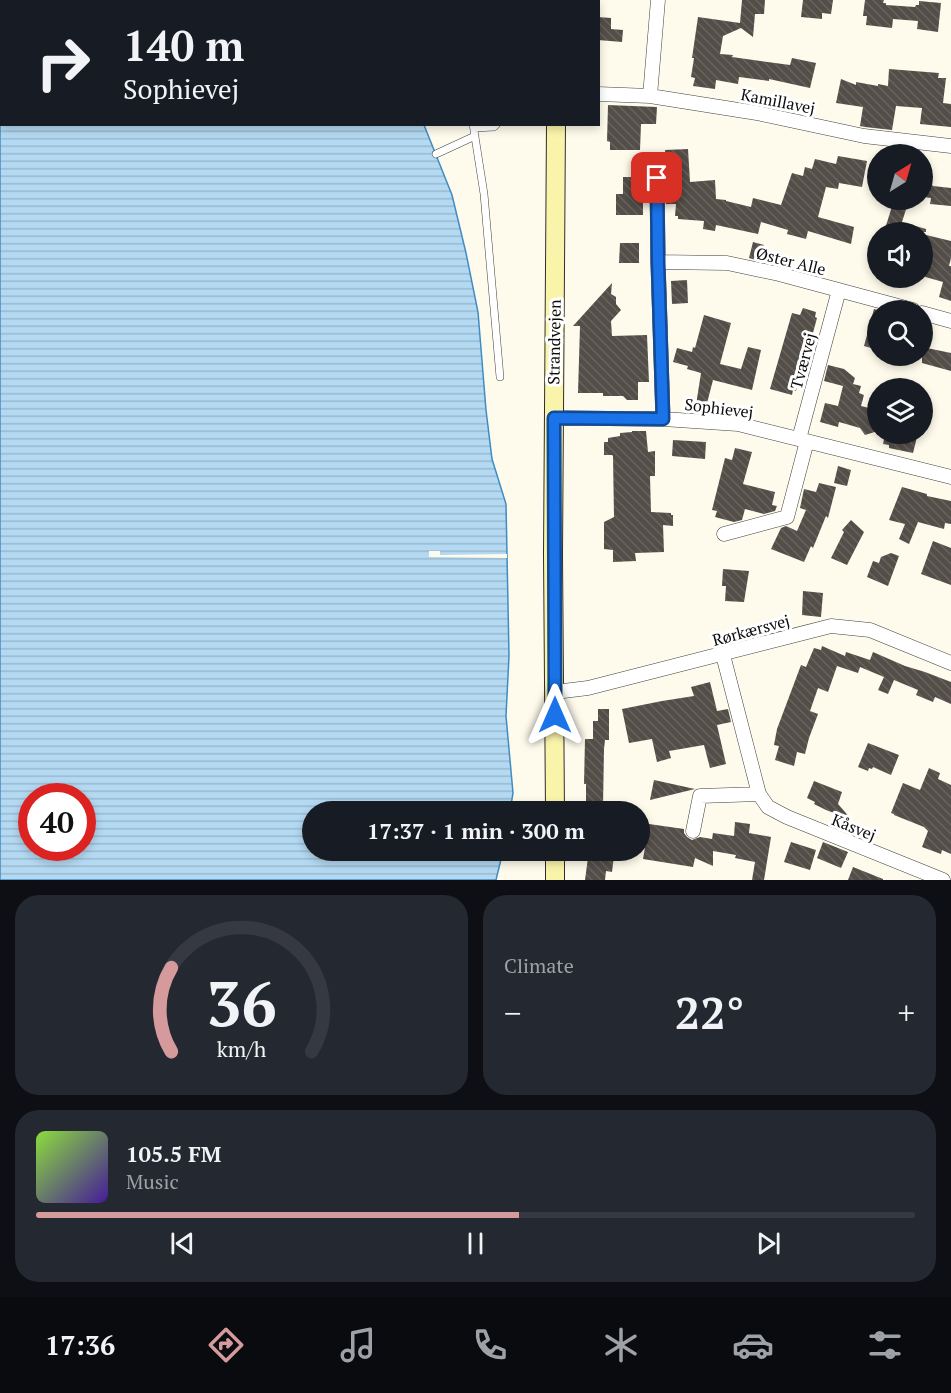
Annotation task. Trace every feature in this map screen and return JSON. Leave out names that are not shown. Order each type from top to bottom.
[{"type":"street","points":[[650,96],[658,0]]},
{"type":"street","name":"Kamillavej","points":[[600,94],[650,96],[757,113],[864,136],[951,146]]},
{"type":"street","name":"Strandvejen","points":[[555,801],[556,126]]},
{"type":"street","points":[[657,178],[663,419]]},
{"type":"street","name":"Øster Alle","points":[[658,262],[727,263],[779,274],[876,300]]},
{"type":"street","name":"Tværvej","points":[[803,440],[839,290]]},
{"type":"street","points":[[933,316],[951,321]]},
{"type":"street","name":"Sophievej","points":[[554,418],[663,419],[738,424],[951,477]]},
{"type":"street","points":[[724,534],[787,517],[803,440]]},
{"type":"street","name":"Rørkærsvej","points":[[555,692],[588,688],[831,626],[870,630],[951,663]]},
{"type":"street","points":[[693,831],[700,796],[759,794],[723,654]]},
{"type":"street","name":"Kåsvej","points":[[759,794],[768,807],[787,818],[943,880]]},
{"type":"street","points":[[555,861],[555,880]]},
{"type":"lane","points":[[495,126],[474,126],[484,194],[500,377]]},
{"type":"lane","points":[[436,154],[475,136]]},
{"type":"water","points":[[0,126],[424,126],[452,195],[466,253],[478,312],[492,459],[506,504],[509,656],[506,716],[513,793],[512,801],[302,801],[302,861],[501,861],[496,880],[0,880]]},
{"type":"pier","points":[[429,551],[440,551],[440,555],[507,554],[507,558],[429,557]]},
{"type":"building","points":[[742,0],[765,0],[764,14],[755,14],[753,37],[741,28],[723,36],[720,54],[790,65],[792,58],[816,63],[810,88],[769,79],[769,81],[739,77],[738,84],[716,80],[715,89],[693,86],[695,78],[691,77],[694,58],[692,58],[698,17],[740,23]]},
{"type":"building","points":[[803,0],[833,0],[831,14],[822,13],[822,19],[801,17]]},
{"type":"building","points":[[865,0],[884,0],[883,3],[886,5],[915,7],[919,5],[919,1],[941,3],[938,32],[917,29],[918,21],[893,19],[892,28],[866,25],[867,16],[863,16]]},
{"type":"building","points":[[600,17],[611,18],[611,29],[623,30],[622,42],[600,40]]},
{"type":"building","points":[[889,69],[939,73],[938,78],[946,78],[943,103],[951,104],[951,127],[920,124],[922,108],[896,106],[892,130],[860,126],[863,107],[836,103],[841,79],[856,85],[856,82],[888,86]]},
{"type":"building","points":[[608,105],[657,107],[656,124],[641,124],[640,150],[610,150],[610,142],[607,141]]},
{"type":"building","points":[[688,149],[690,182],[715,180],[716,199],[751,207],[753,198],[781,205],[792,173],[803,176],[805,167],[812,169],[815,159],[836,164],[838,156],[867,161],[862,187],[839,183],[838,189],[826,187],[818,217],[854,227],[851,244],[808,231],[806,239],[787,234],[788,230],[761,222],[758,234],[716,225],[715,231],[703,229],[704,221],[678,219],[678,216],[675,216],[676,204],[666,204],[665,150]]},
{"type":"building","points":[[623,177],[643,177],[643,215],[616,215],[616,194],[623,194]]},
{"type":"building","points":[[933,186],[951,188],[951,206],[933,204]]},
{"type":"building","points":[[891,210],[906,210],[902,222],[887,222]]},
{"type":"building","points":[[933,237],[951,241],[949,266],[951,266],[951,301],[939,297],[943,282],[933,279]]},
{"type":"building","points":[[753,242],[764,245],[759,261],[749,258]]},
{"type":"building","points":[[620,243],[639,243],[639,263],[619,263]]},
{"type":"building","points":[[687,280],[688,303],[672,304],[671,281]]},
{"type":"building","points":[[612,283],[611,294],[616,297],[616,304],[621,310],[611,321],[612,336],[647,335],[649,382],[638,382],[638,400],[627,400],[623,396],[603,396],[603,393],[578,393],[580,326],[573,326]]},
{"type":"building","points":[[803,308],[816,312],[815,317],[817,318],[807,355],[811,360],[806,377],[804,380],[799,378],[796,391],[793,390],[792,395],[770,389],[792,313],[800,315]]},
{"type":"building","points":[[704,315],[731,323],[720,364],[741,369],[748,347],[761,350],[752,390],[713,380],[706,407],[696,405],[701,373],[673,362],[677,348],[692,352],[693,347],[695,348]]},
{"type":"building","points":[[933,349],[951,353],[951,371],[933,366]]},
{"type":"building","points":[[828,365],[844,369],[855,378],[853,384],[861,386],[859,393],[864,395],[861,406],[867,407],[867,434],[865,435],[860,428],[839,422],[838,427],[820,422],[825,403],[838,406],[843,386],[824,381]]},
{"type":"building","points":[[646,431],[648,452],[655,451],[655,476],[650,476],[651,512],[671,513],[673,526],[663,525],[664,552],[635,553],[636,561],[613,562],[613,550],[604,549],[604,522],[614,517],[613,456],[604,455],[604,442],[608,442],[608,438],[620,436],[620,433]]},
{"type":"building","points":[[673,440],[706,442],[705,459],[672,456]]},
{"type":"building","points":[[883,444],[915,444],[913,453],[889,448],[889,445]]},
{"type":"building","points":[[735,448],[752,452],[743,484],[775,492],[772,505],[777,506],[775,511],[764,514],[745,509],[742,520],[734,522],[715,517],[717,511],[712,510],[725,458],[732,460]]},
{"type":"building","points":[[838,466],[851,470],[847,486],[834,483]]},
{"type":"building","points":[[819,483],[836,487],[828,518],[826,516],[813,548],[811,546],[804,562],[771,549],[781,528],[786,526],[797,531],[806,510],[800,508],[804,489],[816,492]]},
{"type":"building","points":[[902,487],[951,501],[951,524],[945,523],[944,529],[918,522],[909,544],[899,539],[905,524],[889,520]]},
{"type":"building","points":[[851,520],[864,532],[847,565],[831,558],[844,532],[842,530]]},
{"type":"building","points":[[933,541],[951,548],[951,585],[921,574]]},
{"type":"building","points":[[891,553],[899,556],[888,586],[867,577],[873,561],[879,563],[881,557]]},
{"type":"building","points":[[723,569],[749,571],[744,602],[725,601],[726,586],[722,586]]},
{"type":"building","points":[[803,591],[823,593],[821,617],[802,615]]},
{"type":"building","points":[[822,646],[845,656],[846,652],[870,660],[873,652],[951,682],[951,704],[935,697],[933,702],[916,695],[918,690],[894,680],[888,694],[878,690],[884,677],[860,667],[858,673],[837,666],[828,692],[818,688],[810,711],[818,714],[805,754],[797,752],[794,766],[775,760],[779,746],[774,745],[777,729],[801,665],[806,667],[814,648],[821,650]]},
{"type":"building","points":[[710,682],[717,711],[728,709],[731,722],[717,725],[726,764],[710,768],[704,745],[669,751],[671,758],[657,762],[652,739],[629,743],[622,709],[694,696],[691,687]]},
{"type":"building","points":[[598,709],[609,709],[609,740],[605,740],[604,749],[603,801],[586,801],[585,739],[593,739],[593,721],[598,721]]},
{"type":"building","points":[[868,743],[899,755],[891,775],[873,767],[868,771],[858,767]]},
{"type":"building","points":[[929,768],[940,773],[938,779],[951,785],[951,854],[942,850],[941,854],[922,847],[928,831],[924,827],[891,813],[903,783],[920,790]]},
{"type":"building","points":[[654,780],[695,789],[650,800]]},
{"type":"building","points":[[814,781],[842,792],[838,804],[852,820],[826,810],[807,798]]},
{"type":"building","points":[[735,822],[750,824],[749,833],[771,837],[764,880],[752,880],[755,862],[735,858],[736,855],[713,851],[713,866],[695,858],[693,867],[650,860],[650,824],[684,829],[684,833],[692,840],[700,837],[712,839],[713,833],[734,836]]},
{"type":"building","points":[[791,842],[816,850],[810,870],[784,862]]},
{"type":"building","points":[[823,842],[848,852],[841,868],[817,858]]},
{"type":"building","points":[[588,861],[613,861],[612,872],[606,871],[605,880],[585,880]]},
{"type":"building","points":[[853,867],[883,879],[883,880],[848,880]]},
{"type":"route","points":[[555,715],[554,418],[663,419],[657,178]]}]
